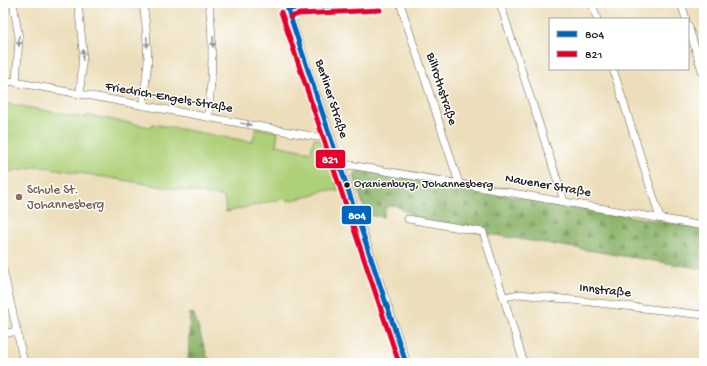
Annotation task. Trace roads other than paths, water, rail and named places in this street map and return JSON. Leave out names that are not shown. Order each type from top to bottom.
[{"type":"main road","name":"Berliner Straße","points":[[287,7],[406,363]]},
{"type":"street","points":[[13,3],[19,38],[16,82]]},
{"type":"street","points":[[78,3],[83,51],[80,94]]},
{"type":"street","points":[[143,3],[148,61],[143,106]]},
{"type":"street","points":[[208,117],[213,72],[213,29],[209,3]]},
{"type":"street","points":[[287,7],[380,3]]},
{"type":"street","name":"Billrothstraße","points":[[400,3],[459,183]]},
{"type":"street","points":[[500,3],[564,201]]},
{"type":"street","points":[[592,3],[597,18]]},
{"type":"street","points":[[681,3],[686,18]]},
{"type":"street","points":[[689,28],[704,77]]},
{"type":"street","points":[[613,70],[660,218]]},
{"type":"street","name":"Friedrich-Engels-Straße","points":[[3,80],[317,137],[330,134]]},
{"type":"street","name":"Nauener Straße","points":[[340,168],[350,165],[704,226]]},
{"type":"street","points":[[408,219],[483,232],[524,363]]},
{"type":"street","points":[[3,269],[24,363]]},
{"type":"street","name":"Innstraße","points":[[504,297],[520,294],[704,315]]},
{"type":"street","points":[[3,334],[17,331]]},
{"type":"place","name":"Oranienburg, Johannesberg","points":[[347,185]]},
{"type":"place","name":"Schule St. Johannesberg","points":[[19,197]]}]
